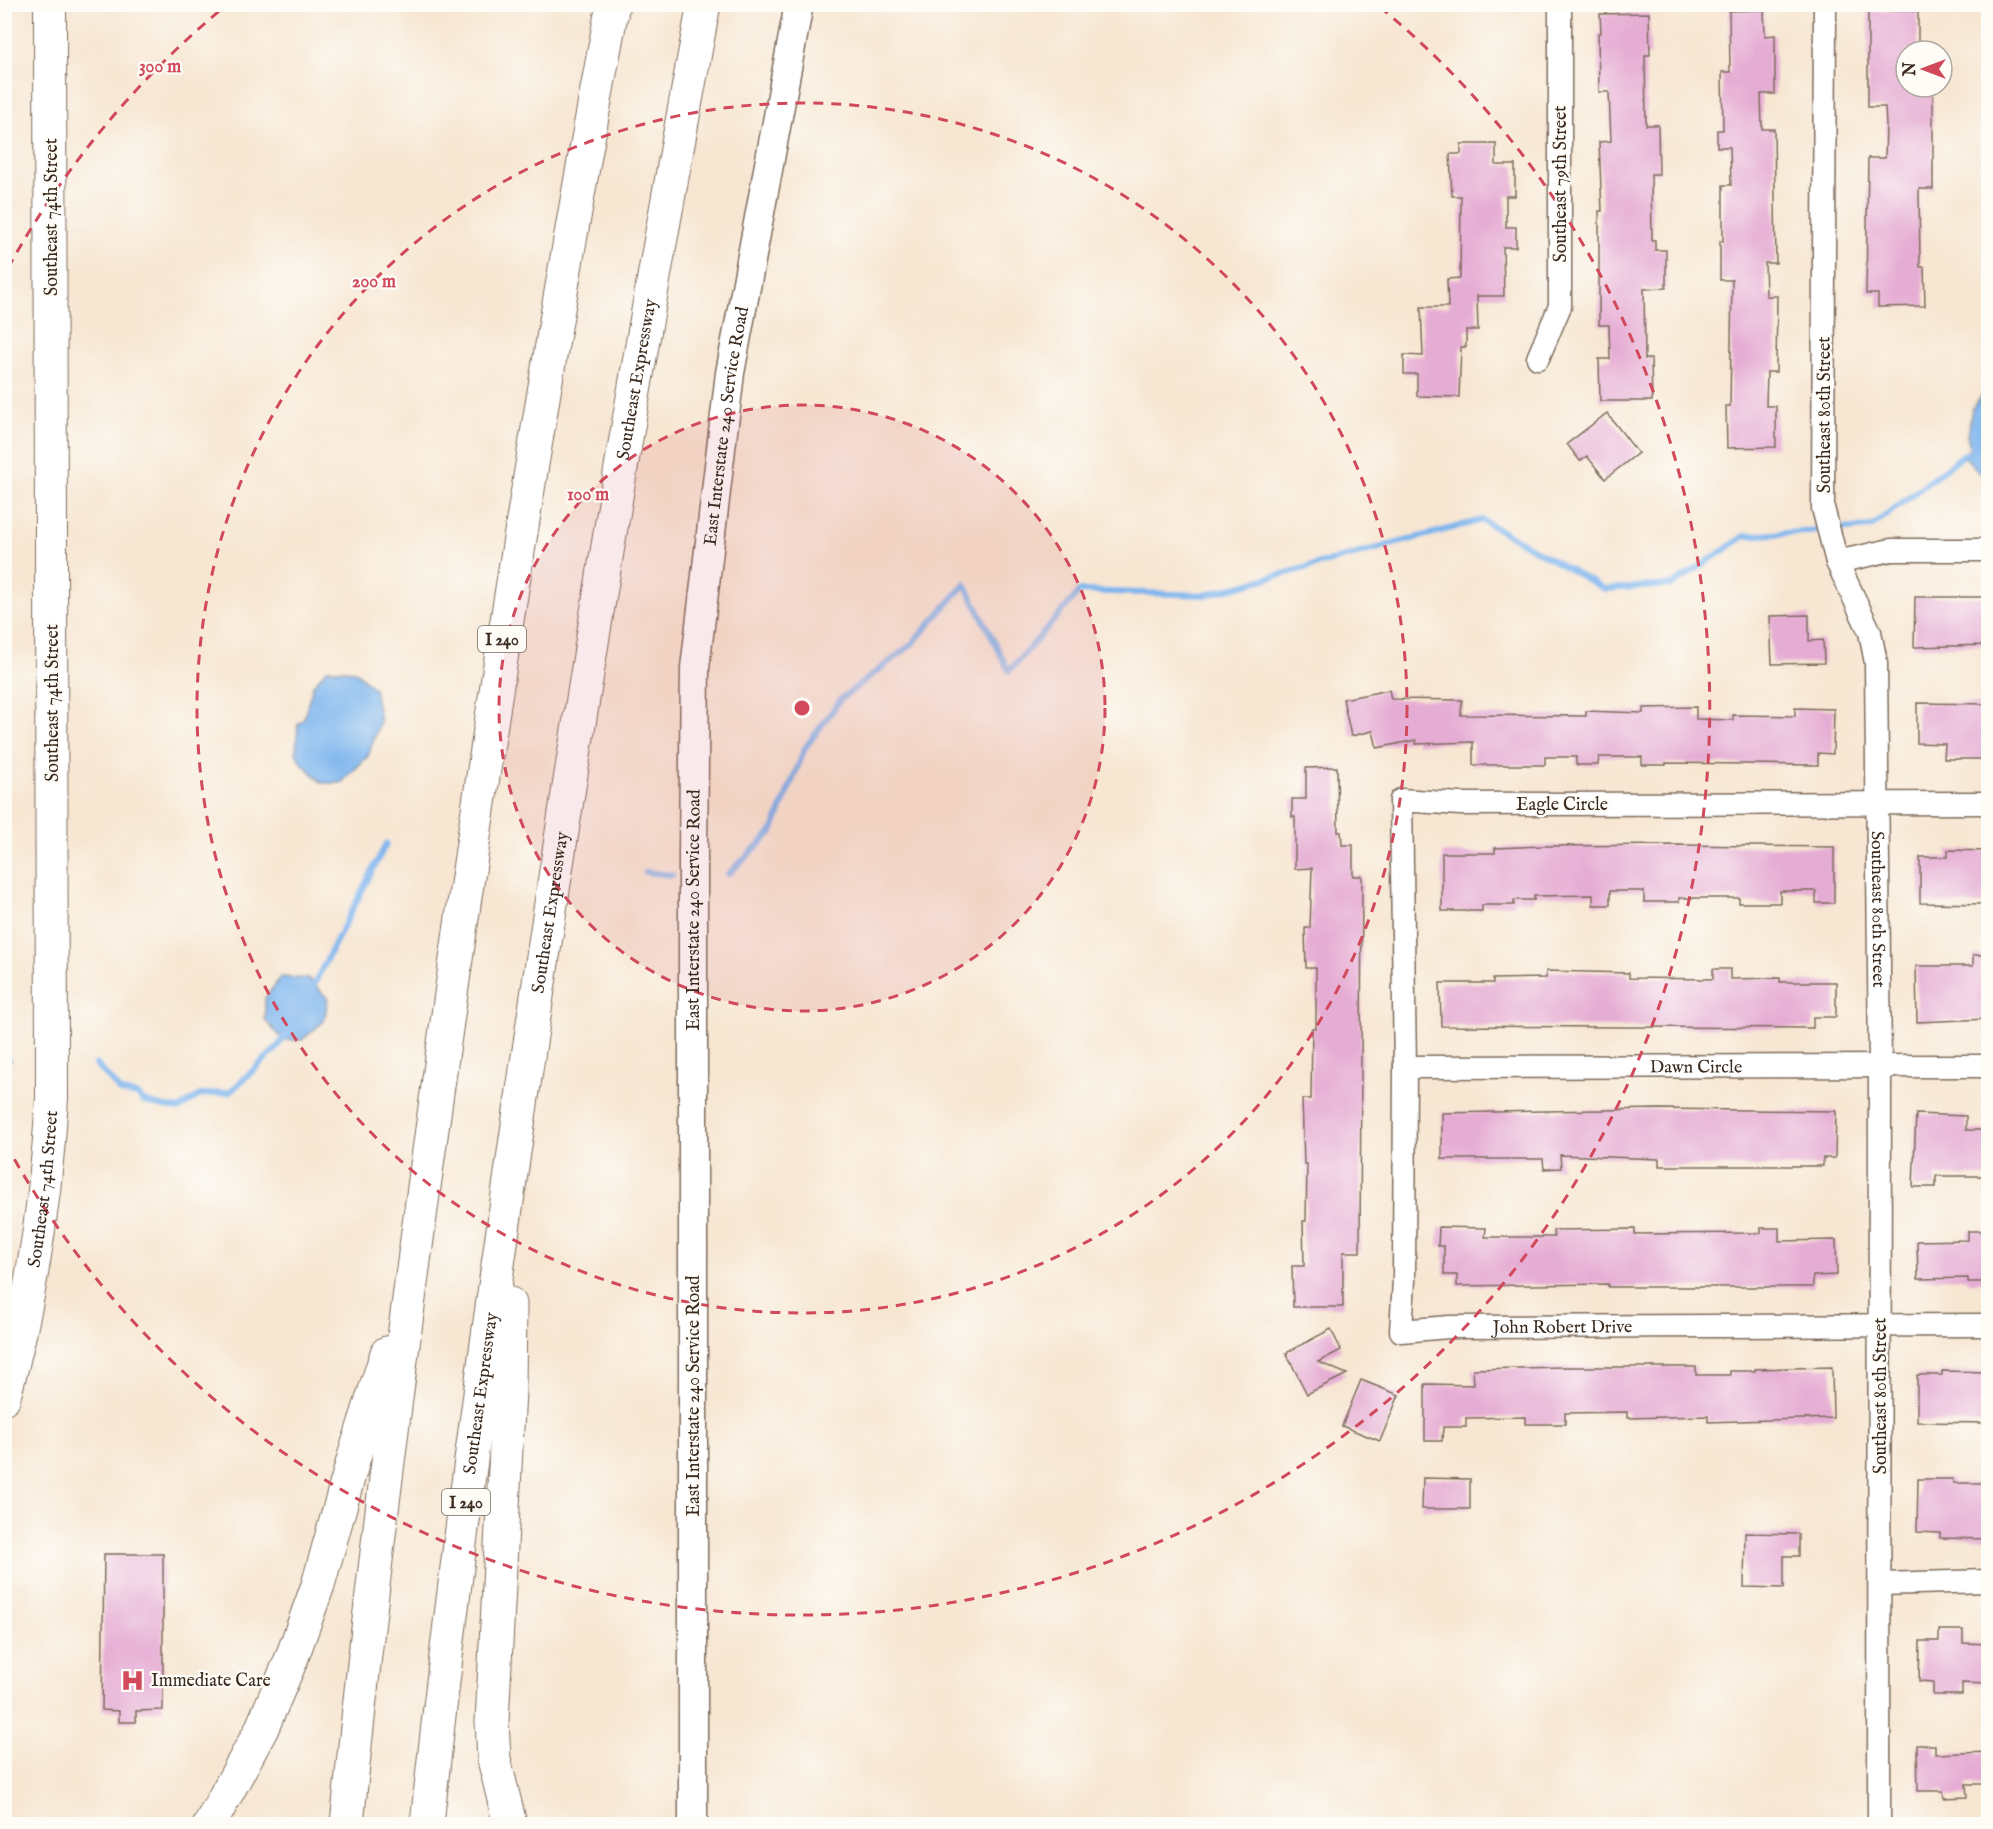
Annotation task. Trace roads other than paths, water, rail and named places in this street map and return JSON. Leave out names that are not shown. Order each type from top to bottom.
[{"type":"highway","name":"I 240","points":[[346,1824],[364,1656],[411,1277],[510,590],[612,4]]},
{"type":"highway","name":"Southeast Expressway","points":[[427,1824],[481,1390],[510,1181],[596,616],[650,293],[704,4]]},
{"type":"highway","points":[[510,1181],[510,1390],[492,1722],[494,1759],[510,1824]]},
{"type":"highway","points":[[210,1824],[261,1730],[291,1660],[318,1585],[354,1456],[411,1277]]},
{"type":"main road","name":"Southeast 74th Street","points":[[4,1398],[18,1349],[37,1250],[49,1159],[52,1098],[50,4]]},
{"type":"street","name":"East Interstate 240 Service Road","points":[[693,1824],[695,668],[730,373],[799,4]]},
{"type":"street","name":"Southeast 79th Street","points":[[1538,358],[1560,306],[1560,4]]},
{"type":"street","name":"Southeast 80th Street","points":[[1826,4],[1823,508],[1834,553],[1863,612],[1870,632],[1876,663],[1875,802],[1880,1066],[1881,1326],[1879,1824]]},
{"type":"street","points":[[1834,553],[1891,550],[1989,550]]},
{"type":"street","name":"Eagle Circle","points":[[1405,1066],[1401,800],[1460,804],[1989,803]]},
{"type":"street","name":"Dawn Circle","points":[[1405,1066],[1989,1066]]},
{"type":"street","name":"John Robert Drive","points":[[1405,1066],[1404,1280],[1401,1331],[1449,1327],[1989,1325]]},
{"type":"street","points":[[1881,1584],[1989,1581]]},
{"type":"water","points":[[1988,389],[1988,481],[1963,455],[1970,448],[1967,435],[1972,409]]},
{"type":"water","points":[[327,669],[355,671],[374,689],[380,721],[368,756],[341,783],[322,783],[300,761],[296,752],[298,724],[304,719],[313,685]]},
{"type":"water","points":[[281,977],[309,979],[328,999],[324,1021],[302,1040],[283,1040],[265,1020],[265,998]]},
{"type":"waterway","points":[[728,874],[772,832],[805,748],[841,699],[911,645],[965,584],[1009,671],[1080,591],[1206,595],[1482,520],[1604,589],[1672,585],[1745,536],[1871,527],[1963,455],[1971,453]]},
{"type":"waterway","points":[[311,990],[386,844]]},
{"type":"waterway","points":[[646,872],[672,875]]},
{"type":"waterway","points":[[96,1064],[121,1092],[138,1095],[143,1101],[160,1106],[179,1109],[200,1095],[230,1092],[276,1049],[287,1033]]},
{"type":"waterway","points":[[4,1061],[9,1060]]},
{"type":"place","name":"Immediate Care","points":[[133,1680]]}]
